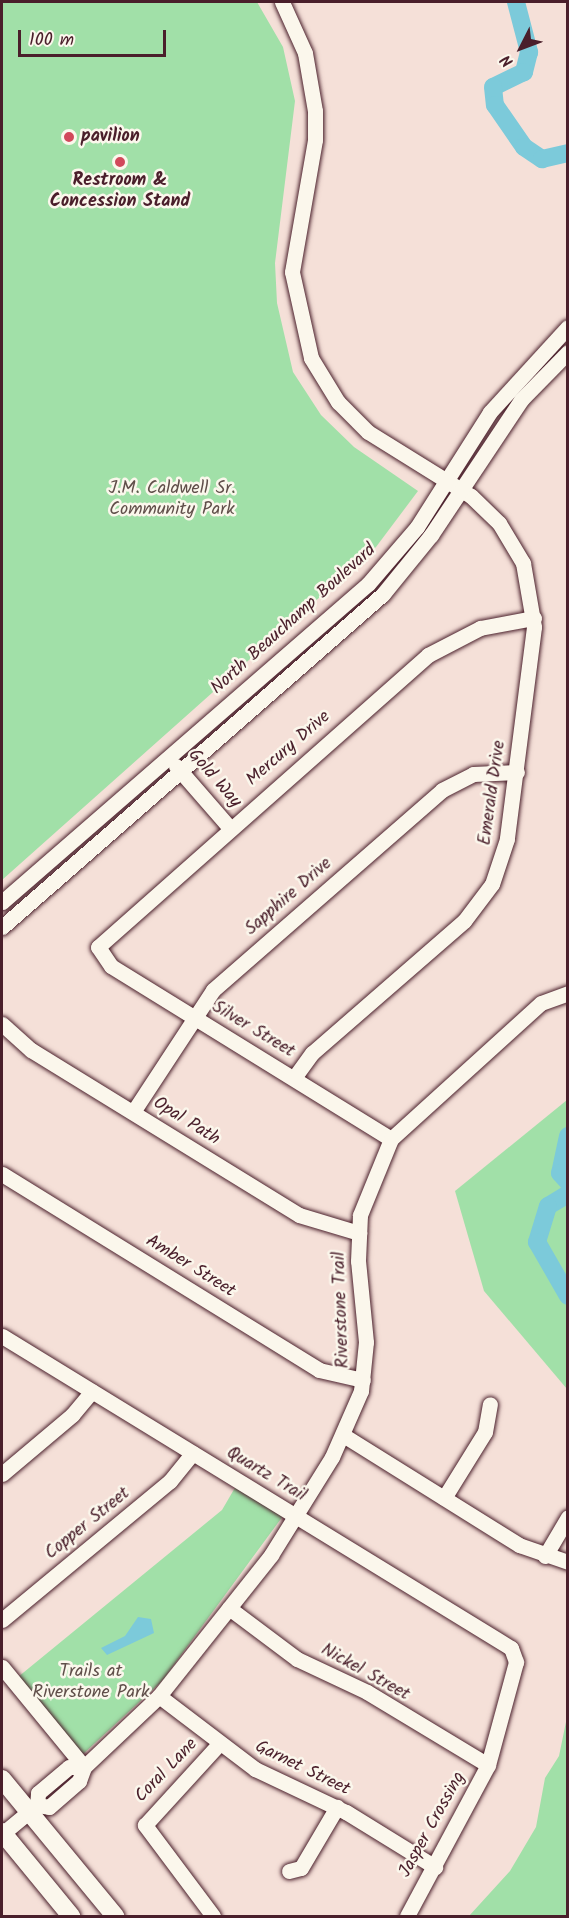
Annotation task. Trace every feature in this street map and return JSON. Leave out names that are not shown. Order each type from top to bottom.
[{"type":"main road","points":[[2,1779],[33,1808],[115,1917]]},
{"type":"main road","points":[[2,1833],[71,1917]]},
{"type":"street","name":"Emerald Drive","points":[[282,2],[305,53],[315,111],[315,140],[293,242],[292,272],[302,333],[324,382],[355,420],[454,484],[509,536],[523,563],[534,618],[505,851],[485,895],[464,921],[312,1053],[294,1078]]},
{"type":"street","name":"North Beauchamp Boulevard","points":[[2,927],[383,594],[431,535],[454,484],[496,404],[567,327]]},
{"type":"street","name":"North Beauchamp Boulevard","points":[[2,902],[368,584],[454,484],[521,400],[567,352]]},
{"type":"street","name":"Mercury Drive","points":[[97,952],[111,930],[437,648],[480,628],[534,618]]},
{"type":"street","name":"Gold Way","points":[[169,757],[229,827]]},
{"type":"street","name":"Sapphire Drive","points":[[133,1112],[192,1016],[213,990],[442,790],[472,774],[516,772]]},
{"type":"street","name":"Silver Street","points":[[97,952],[192,1016],[390,1139]]},
{"type":"street","name":"Riverstone Trail","points":[[2,1833],[33,1808],[38,1793],[46,1786],[69,1767],[84,1767],[159,1696],[230,1608],[297,1516],[343,1435],[363,1380],[359,1233],[368,1188],[390,1139],[541,1003],[567,993]]},
{"type":"street","name":"Opal Path","points":[[2,1024],[22,1043],[311,1222],[359,1233]]},
{"type":"street","name":"Amber Street","points":[[2,1174],[319,1370],[363,1380]]},
{"type":"street","name":"Quartz Trail","points":[[2,1336],[511,1648]]},
{"type":"street","points":[[2,1474],[72,1415],[92,1391]]},
{"type":"street","points":[[444,1498],[485,1432],[490,1404]]},
{"type":"street","points":[[343,1435],[444,1498],[545,1556],[567,1562]]},
{"type":"street","name":"Copper Street","points":[[2,1620],[171,1481],[193,1453]]},
{"type":"street","points":[[545,1556],[567,1517]]},
{"type":"street","name":"Nickel Street","points":[[230,1608],[297,1659],[367,1692],[488,1765]]},
{"type":"street","name":"Jasper Crossing","points":[[407,1917],[488,1765],[516,1662],[511,1648]]},
{"type":"street","points":[[2,1667],[84,1767]]},
{"type":"street","name":"Garnet Street","points":[[159,1696],[218,1745],[255,1769],[337,1807],[435,1867]]},
{"type":"street","name":"Coral Lane","points":[[213,1917],[145,1825],[218,1745]]},
{"type":"street","points":[[289,1871],[301,1868],[337,1807]]},
{"type":"green space","name":"J.M. Caldwell Sr. Community Park","points":[[2,2],[257,2],[283,47],[295,101],[275,263],[277,303],[293,372],[321,415],[354,447],[418,491],[376,547],[2,880]]},
{"type":"green space","points":[[567,1100],[567,1389],[484,1291],[455,1191]]},
{"type":"green space","name":"Trails at Riverstone Park","points":[[236,1486],[283,1516],[162,1681],[81,1756],[18,1677],[222,1510]]},
{"type":"green space","points":[[567,1717],[567,1916],[469,1916],[510,1871],[536,1827],[545,1778],[559,1756]]},
{"type":"water","points":[[138,1617],[151,1619],[154,1633],[107,1655],[101,1648],[125,1636]]},
{"type":"waterway","points":[[516,2],[529,52],[524,72],[493,87],[495,105],[524,147],[542,159],[568,153]]},
{"type":"waterway","points":[[568,1136],[560,1173],[568,1182]]},
{"type":"waterway","points":[[568,1194],[548,1206],[537,1242],[568,1296]]},
{"type":"place","name":"pavilion","points":[[69,137]]},
{"type":"place","name":"Restroom & Concession Stand","points":[[120,162]]}]
